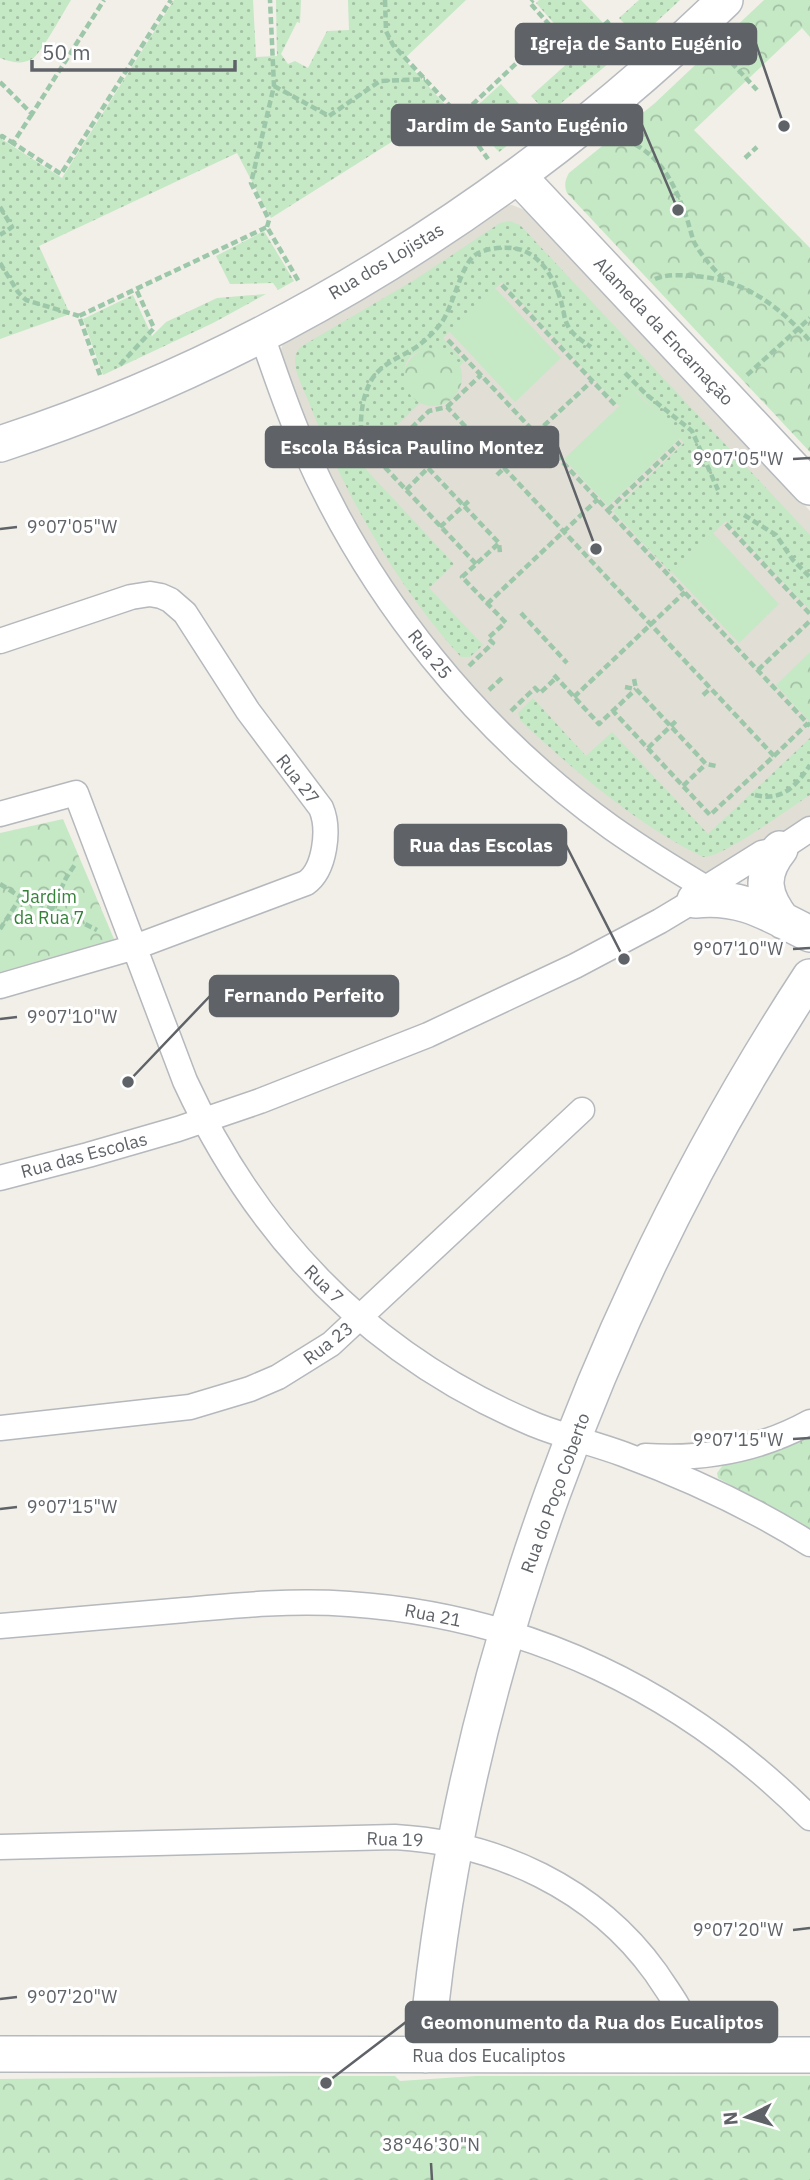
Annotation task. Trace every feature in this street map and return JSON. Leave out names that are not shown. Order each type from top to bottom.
[{"type":"street","name":"Rua dos Lojistas","points":[[0,444],[124,397],[201,364],[348,286],[408,250],[504,169],[622,94],[724,0]]},
{"type":"street","name":"Alameda da Encarnação","points":[[504,169],[810,487]]},
{"type":"street","name":"Rua 25","points":[[261,333],[304,449],[328,499],[368,568],[432,659],[507,740],[568,794],[701,894]]},
{"type":"street","name":"Rua 27","points":[[0,641],[131,597],[150,594],[170,600],[185,613],[248,711],[323,813],[325,825],[322,860],[312,879],[243,908],[135,947],[0,986]]},
{"type":"street","name":"Rua 7","points":[[0,814],[76,793],[203,1120],[227,1164],[281,1237],[311,1272],[360,1317],[415,1360],[453,1384],[529,1422],[620,1453],[722,1495],[810,1544]]},
{"type":"street","name":"Rua das Escolas","points":[[0,1178],[88,1156],[203,1120],[344,1070],[428,1035],[575,966],[701,894],[762,853],[780,849],[810,829]]},
{"type":"street","points":[[780,849],[768,868],[767,894],[772,907],[796,927]]},
{"type":"street","points":[[701,894],[737,901],[796,927]]},
{"type":"street","name":"Rua do Poço Coberto","points":[[426,2055],[430,2010],[456,1844],[477,1748],[526,1572],[573,1439],[621,1324],[695,1171],[750,1073],[810,976]]},
{"type":"street","name":"Rua 23","points":[[0,1428],[159,1411],[220,1399],[269,1381],[306,1362],[331,1344],[582,1110]]},
{"type":"street","points":[[620,1453],[680,1457],[719,1454],[776,1438],[810,1422]]},
{"type":"street","name":"Rua 21","points":[[0,1626],[298,1602],[348,1603],[449,1617],[546,1645],[632,1683],[672,1706],[748,1761],[810,1818]]},
{"type":"street","name":"Rua 19","points":[[0,1847],[394,1837],[456,1844],[498,1856],[527,1868],[583,1900],[630,1942],[669,1993],[689,2030],[690,2055]]},
{"type":"street","name":"Rua dos Eucaliptos","points":[[0,2054],[810,2056]]},
{"type":"path","points":[[13,143],[104,0]]},
{"type":"path","points":[[0,138],[2,136],[61,174],[171,0]]},
{"type":"path","points":[[270,0],[274,86],[251,183],[269,220],[267,227],[299,283]]},
{"type":"path","points":[[385,0],[386,31],[393,45],[504,169]]},
{"type":"path","points":[[457,119],[553,29],[530,1]]},
{"type":"path","points":[[543,39],[564,61],[611,19]]},
{"type":"path","points":[[712,41],[757,90]]},
{"type":"path","points":[[274,86],[329,116],[380,81],[425,79]]},
{"type":"path","points":[[0,82],[32,114]]},
{"type":"path","points":[[607,133],[640,146],[654,157],[677,194],[694,242],[725,281]]},
{"type":"path","points":[[745,158],[757,147]]},
{"type":"path","points":[[0,207],[12,227],[0,235]]},
{"type":"path","points":[[0,263],[26,300],[79,316],[267,227]]},
{"type":"path","points":[[362,453],[362,404],[372,379],[390,360],[420,344],[442,321],[456,296],[467,263],[485,250],[523,250],[538,261],[555,285],[569,328],[591,347]]},
{"type":"path","points":[[651,281],[660,277],[683,275],[725,281],[768,301],[810,341]]},
{"type":"path","points":[[502,285],[615,406]]},
{"type":"path","points":[[113,373],[154,328],[136,289]]},
{"type":"path","points":[[79,316],[101,379]]},
{"type":"path","points":[[745,377],[810,318]]},
{"type":"path","points":[[448,340],[809,725],[710,815],[613,711]]},
{"type":"path","points":[[625,373],[692,432],[718,490]]},
{"type":"path","points":[[476,564],[378,460],[429,411],[447,407],[481,375]]},
{"type":"path","points":[[536,433],[592,381]]},
{"type":"path","points":[[447,407],[774,756]]},
{"type":"path","points":[[608,510],[680,442]]},
{"type":"path","points":[[427,458],[428,468]]},
{"type":"path","points":[[418,466],[428,468],[499,543],[500,553]]},
{"type":"path","points":[[405,490],[428,468]]},
{"type":"path","points":[[497,475],[504,468]]},
{"type":"path","points":[[487,604],[598,499]]},
{"type":"path","points":[[440,527],[470,500]]},
{"type":"path","points":[[744,515],[775,535],[793,560],[810,577]]},
{"type":"path","points":[[726,524],[810,614]]},
{"type":"path","points":[[482,654],[493,643],[488,638],[506,624],[462,577],[499,543]]},
{"type":"path","points":[[574,697],[685,592]]},
{"type":"path","points":[[521,613],[567,663]]},
{"type":"path","points":[[758,670],[810,621]]},
{"type":"path","points":[[524,699],[533,686],[540,693],[555,676],[599,724],[636,689]]},
{"type":"path","points":[[634,679],[636,689],[706,764],[716,766]]},
{"type":"path","points":[[625,687],[636,689]]},
{"type":"path","points":[[704,695],[710,688]]},
{"type":"path","points":[[648,748],[677,720]]},
{"type":"path","points":[[682,786],[706,764]]},
{"type":"path","points":[[706,764],[707,774]]},
{"type":"path","points":[[755,795],[766,798],[784,793],[793,787],[810,765]]},
{"type":"path","points":[[52,909],[66,878],[93,837]]},
{"type":"path","points":[[0,884],[22,897],[135,947]]},
{"type":"path","points":[[0,929],[22,897]]},
{"type":"shaded area","points":[[512,205],[530,212],[810,511],[810,816],[743,859],[707,875],[611,820],[477,700],[352,531],[278,358],[285,338],[503,206]]},
{"type":"green space","points":[[0,0],[71,0],[36,55],[28,61],[12,62],[0,58]]},
{"type":"green space","points":[[174,0],[253,0],[256,57],[277,56],[276,0],[301,0],[300,23],[297,22],[281,54],[288,64],[295,61],[308,68],[327,31],[349,30],[348,0],[466,0],[404,59],[447,107],[271,218],[237,153],[39,246],[70,314],[0,339],[0,138],[62,178]]},
{"type":"green space","points":[[539,0],[581,0],[627,48],[548,114],[531,96],[570,61],[549,39],[559,29],[536,3]]},
{"type":"green space","points":[[639,0],[680,0],[639,38],[619,18]]},
{"type":"green space","points":[[764,0],[810,0],[810,37],[802,28],[694,130],[810,248],[810,452],[567,193],[565,187],[569,173],[655,103]]},
{"type":"green space","points":[[501,84],[536,123],[499,152],[466,116]]},
{"type":"green space","points":[[510,221],[520,225],[810,535],[810,610],[726,521],[671,573],[613,511],[684,443],[636,391],[619,406],[502,282],[443,338],[464,362],[460,366],[454,358],[437,350],[418,352],[411,356],[406,363],[405,375],[414,397],[420,403],[359,462],[454,564],[429,588],[483,645],[470,657],[461,657],[437,629],[393,568],[354,502],[299,379],[295,358],[302,346],[416,279],[500,223]]},
{"type":"green space","points":[[264,231],[294,281],[278,290],[273,283],[230,284],[216,256]]},
{"type":"green space","points":[[495,288],[561,358],[515,402],[449,331]]},
{"type":"green space","points":[[266,294],[213,323],[103,375],[83,319],[133,295],[152,336],[166,322],[217,298]]},
{"type":"green space","points":[[433,348],[444,350],[457,361],[462,377],[460,388],[449,401],[433,406],[422,404],[409,393],[404,377],[406,366],[417,353]]},
{"type":"green space","points":[[635,391],[680,438],[608,506],[564,459]]},
{"type":"green space","points":[[713,533],[779,604],[739,643],[672,572]]},
{"type":"green space","points":[[810,652],[810,722],[776,685]]},
{"type":"green space","points":[[533,698],[586,756],[612,732],[708,834],[810,738],[810,795],[725,850],[703,857],[633,815],[528,728],[520,720],[518,713]]},
{"type":"green space","name":"Jardim da Rua 7","points":[[63,819],[114,939],[0,972],[0,833]]},
{"type":"green space","points":[[810,1436],[810,1529],[718,1478],[717,1473],[723,1465],[766,1455]]},
{"type":"green space","points":[[395,2076],[400,2081],[476,2076],[810,2076],[810,2180],[0,2180],[0,2079]]},
{"type":"place","name":"Igreja de Santo Eugénio","points":[[784,126]]},
{"type":"place","name":"Jardim de Santo Eugénio","points":[[678,210]]},
{"type":"place","name":"Escola Básica Paulino Montez","points":[[596,549]]},
{"type":"place","name":"Rua das Escolas","points":[[624,959]]},
{"type":"place","name":"Fernando Perfeito","points":[[128,1082]]},
{"type":"place","name":"Geomonumento da Rua dos Eucaliptos","points":[[326,2083]]}]
